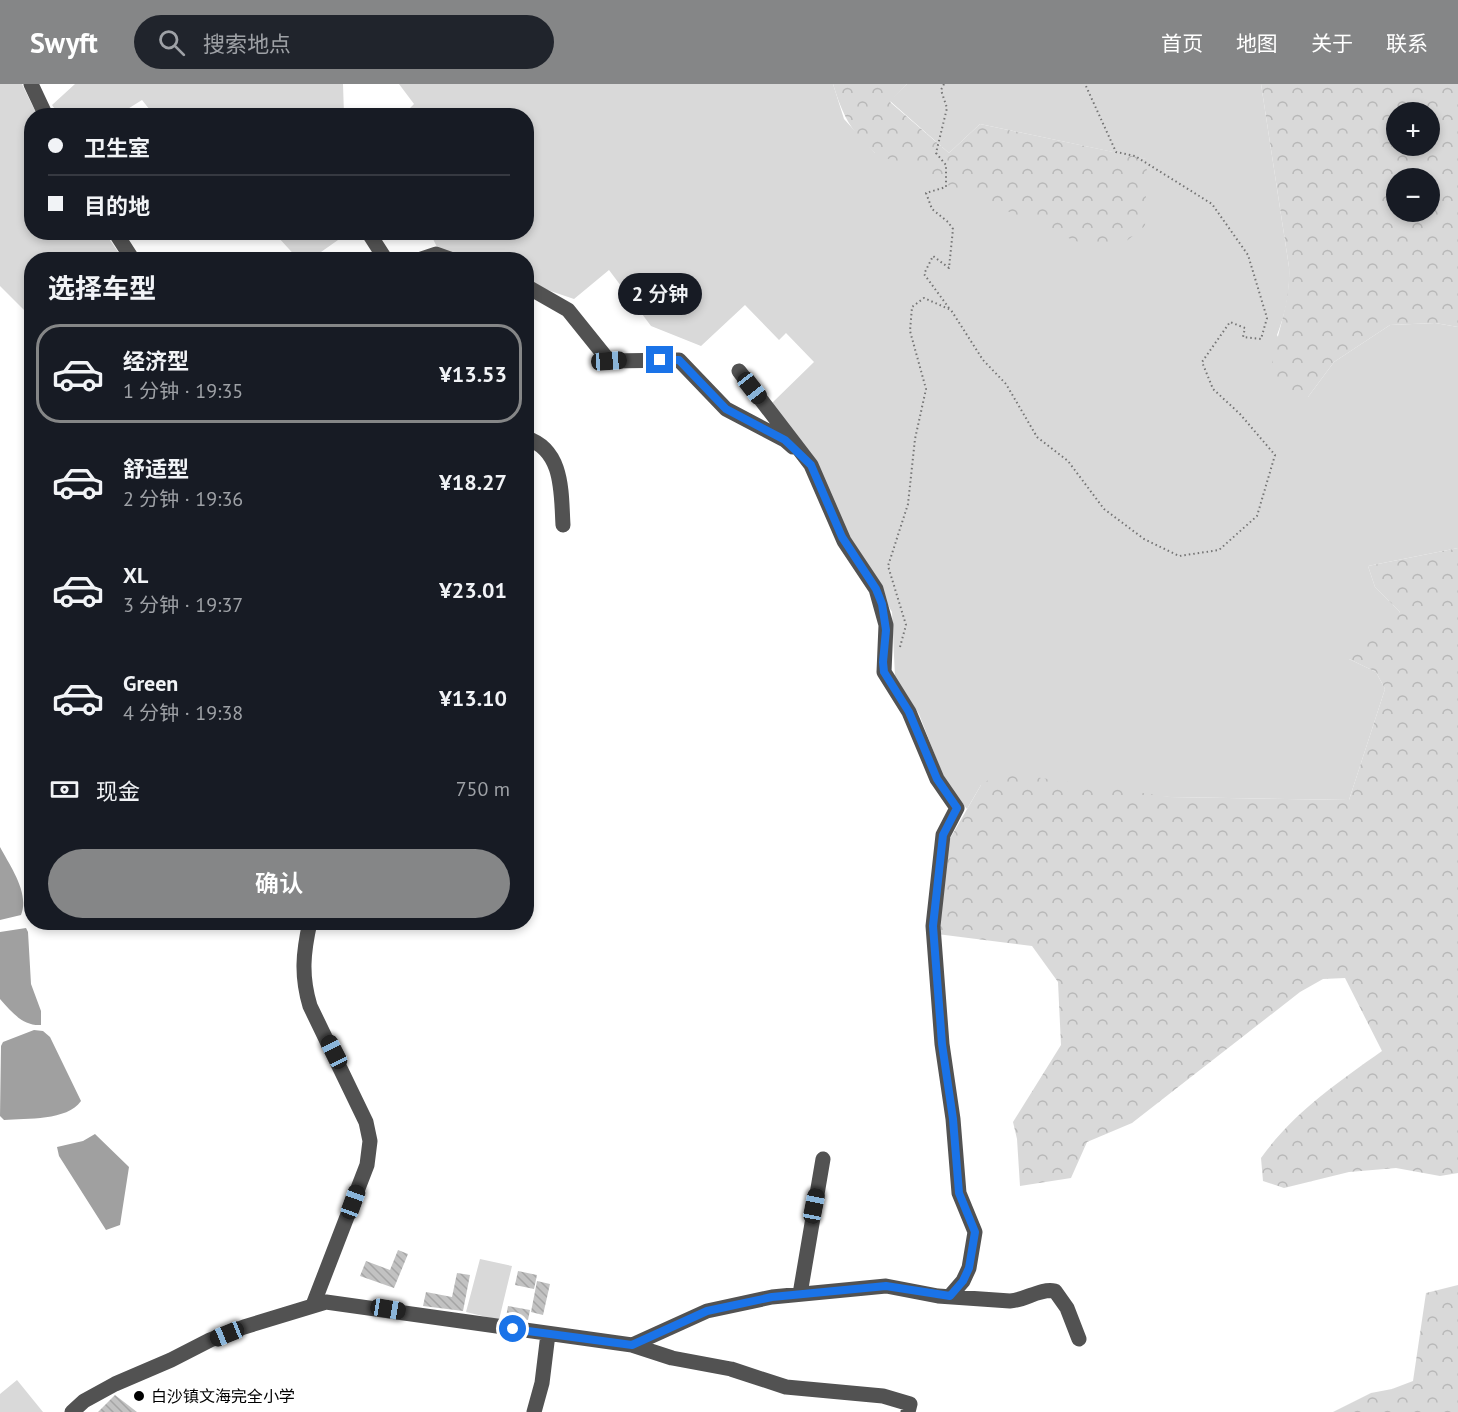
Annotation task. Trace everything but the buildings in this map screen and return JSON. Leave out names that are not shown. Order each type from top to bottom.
[{"type":"street","points":[[31,84],[42,108]]},
{"type":"street","points":[[534,291],[568,310],[609,361],[679,360],[726,409],[785,440],[808,461]]},
{"type":"street","points":[[739,371],[808,461],[831,507],[842,537],[876,589],[882,604],[886,630],[884,672],[909,712],[937,779],[957,808],[943,835],[933,926],[942,1044],[953,1119],[959,1193],[975,1232],[969,1268],[963,1281],[950,1296]]},
{"type":"street","points":[[534,442],[547,449],[555,462],[560,483],[563,525]]},
{"type":"street","points":[[308,930],[303,954],[305,987],[310,1006],[366,1122],[370,1141],[367,1165],[313,1305]]},
{"type":"street","points":[[800,1294],[823,1160]]},
{"type":"street","points":[[632,1345],[707,1311],[772,1297],[886,1286],[950,1296],[1010,1301],[1021,1300],[1045,1290],[1055,1291],[1067,1308],[1079,1339]]},
{"type":"street","points":[[72,1412],[92,1396],[210,1340],[326,1302],[632,1345],[672,1358],[731,1369],[786,1387],[883,1396],[910,1404],[908,1412]]},
{"type":"street","points":[[534,1412],[542,1383],[548,1334]]},
{"type":"path","points":[[944,84],[941,90],[947,108],[936,153],[946,165],[946,187],[926,193],[932,209],[953,229],[949,268],[933,256],[924,274],[951,310],[983,360],[1006,384],[1037,437],[1068,461],[1104,509],[1144,539],[1179,556],[1219,550],[1257,516],[1275,455],[1240,414],[1213,389],[1202,362],[1230,322],[1245,328],[1243,337],[1261,339],[1267,318],[1248,255],[1212,204],[1135,156],[1116,152],[1085,84]]},
{"type":"path","points":[[900,650],[906,625],[888,566],[908,504],[915,439],[926,389],[910,331],[912,307],[924,298],[951,310]]},
{"type":"green space","points":[[0,84],[22,84],[34,108],[24,108],[24,240],[110,240],[118,252],[24,252],[24,310],[0,286]]},
{"type":"green space","points":[[75,84],[343,84],[344,108],[148,108],[142,100],[129,108],[54,108],[52,105]]},
{"type":"green space","points":[[399,84],[833,84],[844,119],[875,153],[1146,159],[980,124],[949,153],[890,101],[907,84],[1261,84],[1289,267],[1287,302],[1277,335],[1308,397],[1334,362],[1390,325],[1435,323],[1458,327],[1458,548],[1368,566],[1375,587],[1400,612],[1349,659],[1376,672],[1385,689],[1349,800],[1170,797],[981,785],[967,809],[945,781],[919,714],[895,677],[892,612],[772,403],[814,362],[786,333],[779,340],[745,305],[701,346],[651,326],[609,270],[574,299],[534,285],[534,252],[445,252],[438,249],[434,240],[534,240],[534,108],[410,108],[414,104]]},
{"type":"green space","points":[[833,84],[907,84],[890,102],[949,153],[980,124],[1147,159],[1145,226],[1124,243],[1105,254],[875,153],[848,122]]},
{"type":"green space","points":[[1261,84],[1458,84],[1458,327],[1435,323],[1390,325],[1334,362],[1308,397],[1285,398],[1270,382],[1271,367],[1289,282],[1289,267]]},
{"type":"green space","points":[[281,240],[338,240],[321,252],[292,252]]},
{"type":"green space","points":[[1458,548],[1458,1173],[1440,1176],[1396,1168],[1349,1172],[1284,1188],[1263,1181],[1261,1158],[1287,1127],[1317,1100],[1382,1051],[1345,978],[1323,979],[1300,992],[1132,1123],[1087,1142],[1071,1178],[1020,1186],[1017,1139],[1013,1122],[1061,1045],[1058,982],[1032,946],[937,934],[948,842],[981,785],[1000,772],[1170,797],[1349,800],[1385,689],[1376,672],[1349,659],[1348,644],[1400,612],[1375,587],[1368,566]]},
{"type":"green space","points":[[480,1259],[512,1266],[499,1320],[466,1312]]},
{"type":"green space","points":[[1458,1285],[1458,1412],[1333,1412],[1371,1393],[1392,1389],[1413,1381],[1426,1293]]},
{"type":"green space","points":[[17,1380],[43,1412],[0,1412],[0,1394]]},
{"type":"shaded area","points":[[0,847],[18,880],[23,907],[21,915],[0,920]]},
{"type":"shaded area","points":[[24,928],[28,932],[31,984],[41,1011],[41,1025],[23,1021],[0,999],[0,932]]},
{"type":"shaded area","points":[[34,1030],[43,1031],[50,1037],[81,1101],[75,1107],[57,1115],[4,1120],[0,1116],[1,1046],[3,1042]]},
{"type":"shaded area","points":[[95,1134],[129,1167],[120,1225],[106,1230],[59,1156],[57,1147],[83,1141]]},
{"type":"place","name":"白沙镇文海完全小学","points":[[139,1396]]},
{"type":"route","points":[[513,1329],[632,1345],[707,1311],[772,1297],[875,1286],[902,1287],[938,1296],[950,1296],[963,1281],[969,1268],[975,1232],[959,1193],[953,1119],[942,1044],[933,926],[943,835],[957,808],[937,779],[914,721],[886,677],[883,662],[886,625],[882,604],[876,589],[844,541],[831,507],[808,461],[785,440],[726,409],[679,360],[660,360]]}]
